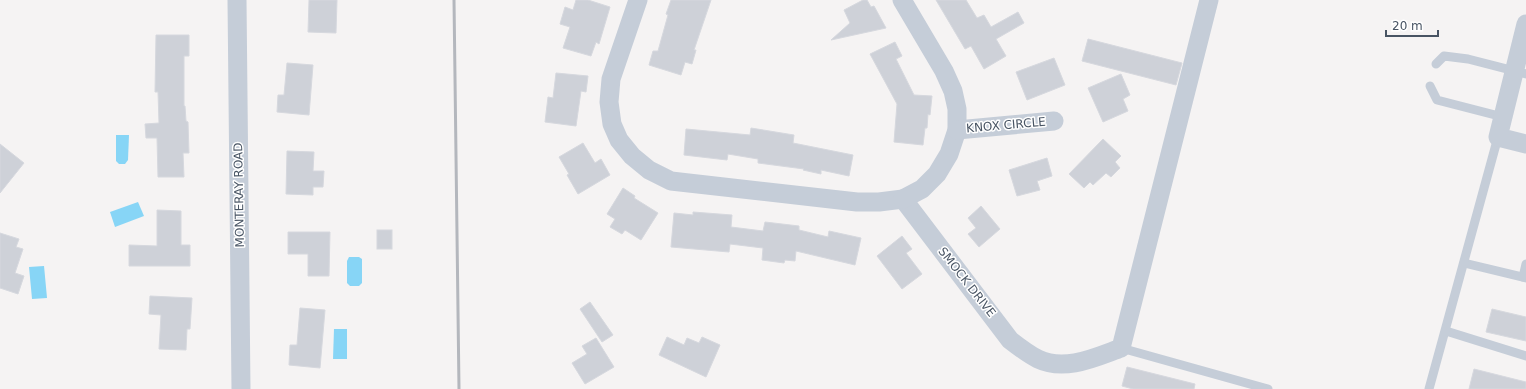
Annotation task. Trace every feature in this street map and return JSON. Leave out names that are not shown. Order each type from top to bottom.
[{"type":"street","name":"MONTERAY ROAD","points":[[237,0],[241,389]]},
{"type":"street","points":[[638,0],[611,79],[609,102],[612,124],[618,140],[632,156],[649,170],[671,181],[872,202],[903,199],[922,189],[937,174],[949,154],[957,130],[953,91],[944,71],[902,0]]},
{"type":"street","points":[[1121,348],[1209,0]]},
{"type":"street","points":[[1526,24],[1520,72],[1503,117],[1498,137],[1526,144]]},
{"type":"street","name":"KNOX CIRCLE","points":[[957,130],[1054,121]]},
{"type":"street","name":"SMOCK DRIVE","points":[[903,199],[1010,340],[1026,352],[1040,360],[1055,364],[1075,363],[1121,348]]},
{"type":"lane","points":[[1436,64],[1444,56],[1468,59],[1520,72]]},
{"type":"lane","points":[[1430,86],[1437,100],[1503,117]]},
{"type":"lane","points":[[1429,389],[1498,137]]},
{"type":"lane","points":[[1464,263],[1524,278],[1526,264]]},
{"type":"lane","points":[[1446,331],[1526,356]]},
{"type":"lane","points":[[1121,348],[1268,389]]},
{"type":"water","points":[[116,135],[129,135],[128,160],[125,164],[119,164],[116,161]]},
{"type":"water","points":[[138,202],[144,216],[115,227],[110,212]]},
{"type":"water","points":[[349,257],[359,257],[362,259],[362,283],[359,286],[350,286],[347,283],[347,261]]},
{"type":"water","points":[[44,266],[47,298],[32,299],[29,267]]},
{"type":"water","points":[[334,329],[347,329],[347,359],[333,359]]},
{"type":"building","points":[[309,0],[337,0],[336,33],[308,32]]},
{"type":"building","points":[[576,0],[588,0],[610,7],[599,44],[596,42],[591,56],[563,48],[570,27],[560,24],[565,7],[573,10]]},
{"type":"building","points":[[671,0],[711,0],[694,50],[696,50],[692,64],[685,62],[681,75],[649,65],[653,51],[658,51],[668,15],[666,14]]},
{"type":"building","points":[[863,0],[867,0],[871,7],[874,6],[886,28],[831,40],[850,23],[844,10]]},
{"type":"building","points":[[936,0],[966,0],[977,18],[984,15],[991,27],[1018,12],[1024,23],[996,39],[1006,56],[984,69],[971,46],[965,49]]},
{"type":"building","points":[[156,35],[189,35],[189,56],[184,56],[184,106],[186,121],[188,122],[189,153],[183,153],[184,177],[158,177],[157,138],[146,138],[145,124],[159,123],[158,92],[155,92]]},
{"type":"building","points":[[1088,39],[1182,63],[1176,85],[1082,61]]},
{"type":"building","points":[[895,42],[902,56],[896,59],[914,95],[932,96],[930,115],[928,114],[927,128],[925,128],[923,145],[894,142],[897,104],[870,54]]},
{"type":"building","points":[[1054,58],[1065,85],[1027,100],[1016,72]]},
{"type":"building","points":[[287,63],[313,65],[309,115],[277,112],[278,95],[284,95]]},
{"type":"building","points":[[556,73],[588,76],[586,92],[581,91],[576,126],[545,122],[548,97],[553,98]]},
{"type":"building","points":[[1121,74],[1130,95],[1123,99],[1128,111],[1103,122],[1088,88]]},
{"type":"building","points":[[751,128],[794,135],[793,143],[853,155],[849,176],[821,170],[821,174],[803,170],[804,169],[758,163],[758,159],[728,154],[727,160],[684,155],[686,129],[750,135]]},
{"type":"building","points":[[1103,139],[1121,156],[1115,162],[1120,168],[1111,177],[1106,173],[1093,185],[1090,182],[1084,188],[1069,174]]},
{"type":"building","points":[[583,143],[595,163],[601,159],[610,175],[578,194],[559,157]]},
{"type":"building","points":[[0,144],[24,163],[0,193]]},
{"type":"building","points":[[287,151],[314,152],[313,171],[324,171],[323,187],[313,187],[313,195],[286,194]]},
{"type":"building","points":[[1047,158],[1052,176],[1037,181],[1040,190],[1017,196],[1009,170]]},
{"type":"building","points":[[623,188],[635,196],[634,198],[658,213],[641,240],[625,230],[622,234],[610,227],[615,219],[607,214]]},
{"type":"building","points":[[981,206],[1000,229],[979,247],[968,234],[976,228],[968,218]]},
{"type":"building","points":[[157,210],[181,211],[181,245],[190,245],[190,266],[129,266],[129,245],[157,246]]},
{"type":"building","points":[[693,212],[732,215],[731,227],[763,231],[765,222],[799,226],[799,230],[828,237],[829,231],[861,238],[855,265],[796,251],[795,261],[785,260],[784,263],[762,260],[763,248],[730,244],[729,252],[671,247],[674,213],[693,215]]},
{"type":"building","points":[[377,230],[392,230],[392,249],[377,249]]},
{"type":"building","points":[[288,232],[330,232],[329,276],[308,276],[308,254],[288,254]]},
{"type":"building","points":[[0,233],[19,239],[16,247],[23,249],[15,273],[24,276],[18,294],[0,288]]},
{"type":"building","points":[[902,236],[912,249],[906,253],[922,274],[902,289],[877,256]]},
{"type":"building","points":[[150,296],[192,298],[190,329],[187,329],[186,350],[159,349],[161,315],[149,314]]},
{"type":"building","points":[[590,302],[613,335],[602,342],[580,309]]},
{"type":"building","points":[[300,308],[325,310],[320,368],[289,365],[290,345],[297,345]]},
{"type":"building","points":[[1492,309],[1526,317],[1526,341],[1486,332]]},
{"type":"building","points":[[667,337],[684,345],[687,338],[699,343],[702,337],[720,345],[706,377],[659,355]]},
{"type":"building","points":[[596,338],[614,367],[585,384],[572,363],[587,354],[582,346]]},
{"type":"building","points":[[1127,367],[1195,384],[1194,389],[1133,389],[1122,386]]},
{"type":"building","points":[[1474,369],[1526,382],[1526,389],[1469,389]]},
{"type":"railway","points":[[454,0],[459,389]]}]
